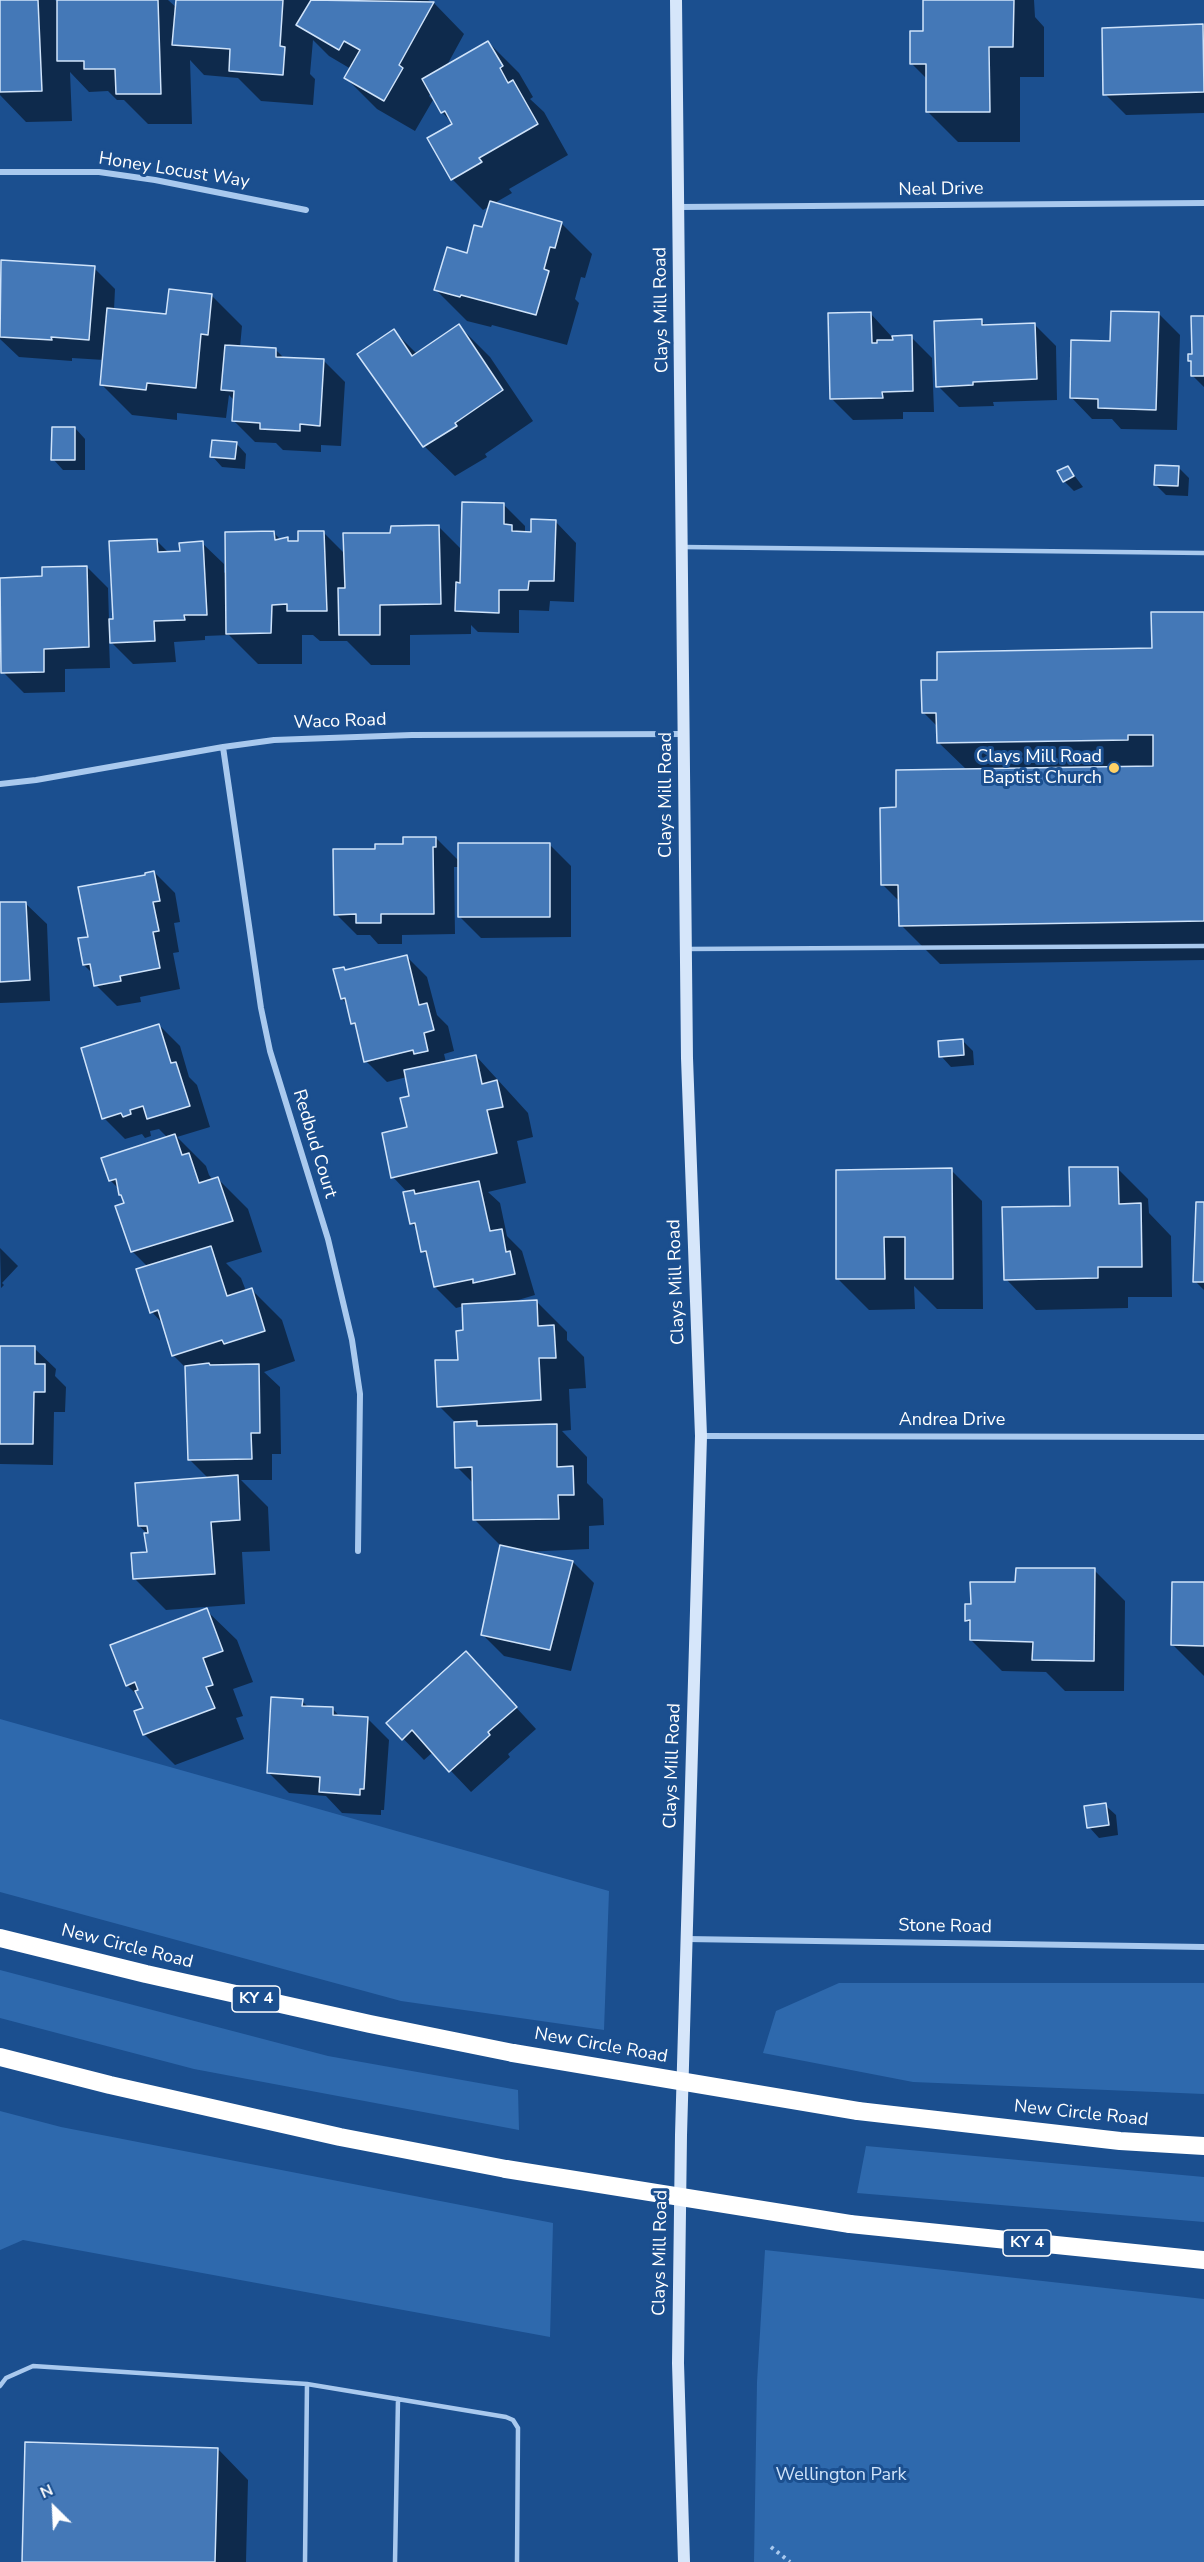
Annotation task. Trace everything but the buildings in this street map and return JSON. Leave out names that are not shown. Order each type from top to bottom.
[{"type":"highway","name":"New Circle Road","points":[[0,1938],[146,1974],[513,2053],[858,2111],[1120,2141],[1204,2146]]},
{"type":"highway","name":"KY 4","points":[[0,2057],[110,2085],[340,2137],[506,2169],[850,2224],[1204,2260]]},
{"type":"main road","name":"Clays Mill Road","points":[[676,0],[687,1058],[701,1436],[685,1939],[678,2363],[684,2562]]},
{"type":"street","name":"Honey Locust Way","points":[[0,172],[99,172],[155,180],[306,210]]},
{"type":"street","name":"Neal Drive","points":[[679,207],[1204,203]]},
{"type":"street","name":"Waco Road","points":[[0,784],[274,740],[412,735],[684,734]]},
{"type":"street","name":"Redbud Court","points":[[223,747],[261,1008],[270,1051],[328,1239],[352,1340],[360,1394],[358,1551]]},
{"type":"street","name":"Andrea Drive","points":[[701,1436],[1204,1437]]},
{"type":"street","name":"Stone Road","points":[[685,1939],[1204,1947]]},
{"type":"lane","points":[[682,547],[1204,553]]},
{"type":"lane","points":[[686,949],[1204,946]]},
{"type":"lane","points":[[0,2386],[6,2378],[33,2366],[307,2384],[506,2416],[513,2420],[519,2428],[518,2562]]},
{"type":"lane","points":[[305,2562],[307,2384]]},
{"type":"lane","points":[[395,2562],[398,2399]]},
{"type":"path","points":[[771,2547],[790,2562]]},
{"type":"green space","points":[[0,1719],[609,1891],[604,2030],[401,2001],[0,1892]]},
{"type":"green space","points":[[0,1970],[328,2056],[518,2090],[519,2130],[194,2069],[0,2018]]},
{"type":"green space","points":[[839,1983],[1204,1983],[1204,2094],[913,2082],[763,2053],[776,2011]]},
{"type":"green space","points":[[0,2111],[61,2127],[553,2223],[550,2337],[23,2240],[0,2250]]},
{"type":"green space","points":[[866,2146],[1204,2177],[1204,2222],[857,2193]]},
{"type":"green space","name":"Wellington Park","points":[[765,2250],[1204,2299],[1204,2562],[754,2562],[757,2382]]},
{"type":"place","name":"Clays Mill Road Baptist Church","points":[[1114,768]]}]
